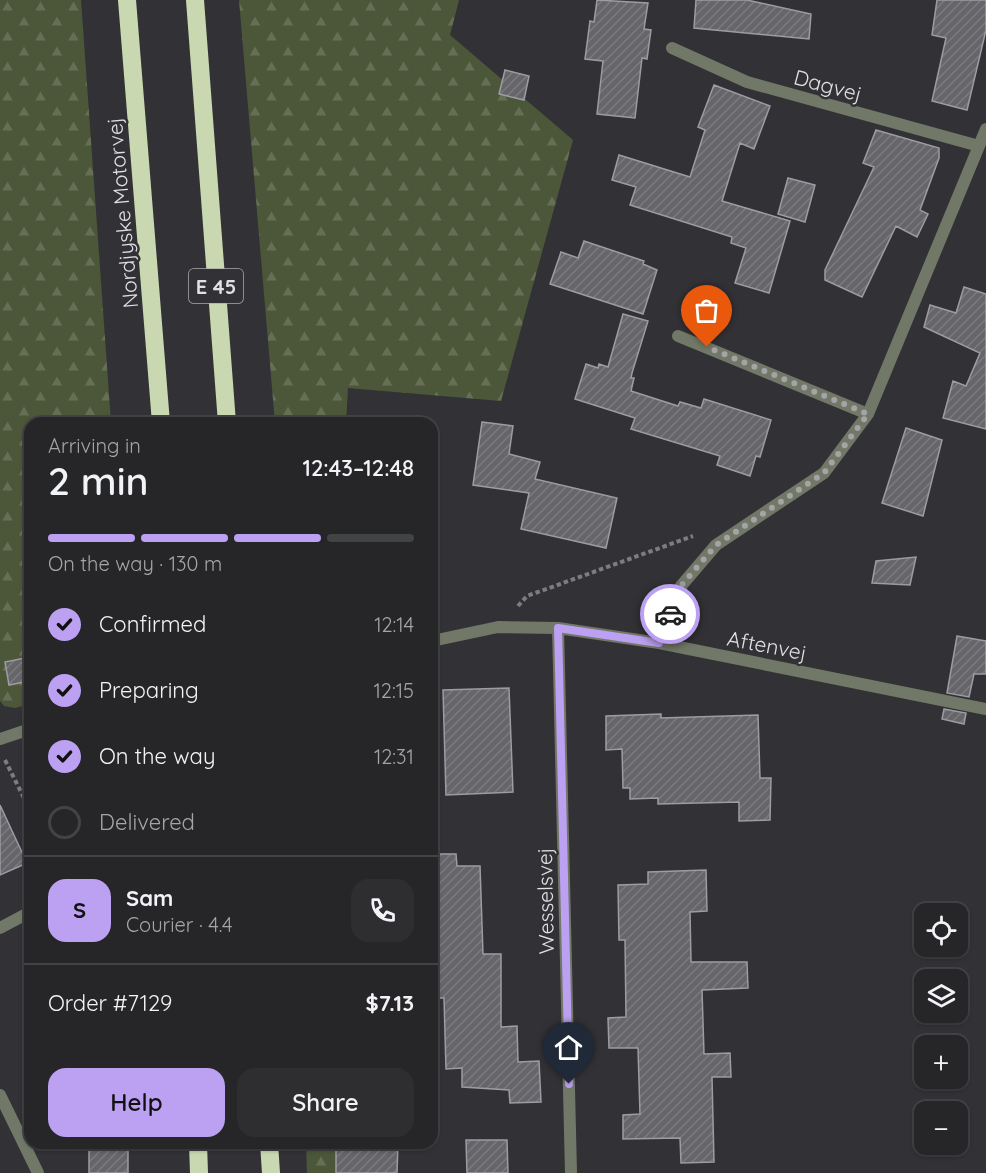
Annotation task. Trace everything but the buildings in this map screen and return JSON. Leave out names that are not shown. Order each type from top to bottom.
[{"type":"highway","points":[[118,0],[140,153]]},
{"type":"highway","name":"Nordjyske Motorvej","points":[[127,0],[161,417]]},
{"type":"highway","name":"E 45","points":[[195,0],[227,417]]},
{"type":"highway","points":[[198,1149],[199,1173]]},
{"type":"highway","points":[[269,1149],[271,1173]]},
{"type":"street","name":"Dagvej","points":[[672,48],[747,82],[979,146]]},
{"type":"street","points":[[659,643],[681,586],[716,545],[824,473],[868,414],[986,129]]},
{"type":"street","points":[[678,336],[868,414]]},
{"type":"street","name":"Aftenvej","points":[[438,640],[498,627],[558,628],[659,643],[986,709]]},
{"type":"street","name":"Wesselsvej","points":[[558,628],[571,1173]]},
{"type":"street","points":[[0,739],[24,731]]},
{"type":"street","points":[[0,927],[24,915]]},
{"type":"street","points":[[0,1095],[24,1144]]},
{"type":"street","points":[[26,1149],[38,1173]]},
{"type":"path","points":[[498,627],[527,596],[694,536],[716,545]]},
{"type":"path","points":[[8,770],[24,799]]},
{"type":"green space","points":[[0,0],[81,0],[111,417],[24,417],[24,706],[15,708],[4,706],[0,701]]},
{"type":"green space","points":[[239,0],[459,0],[450,35],[573,140],[501,401],[348,388],[346,417],[274,417]]},
{"type":"green space","points":[[306,1149],[336,1149],[337,1173],[307,1173]]},
{"type":"way so far","points":[[670,614],[681,586],[716,545],[824,473],[868,414],[707,347]]},
{"type":"route","points":[[569,1084],[558,628],[659,643],[670,614]]}]
